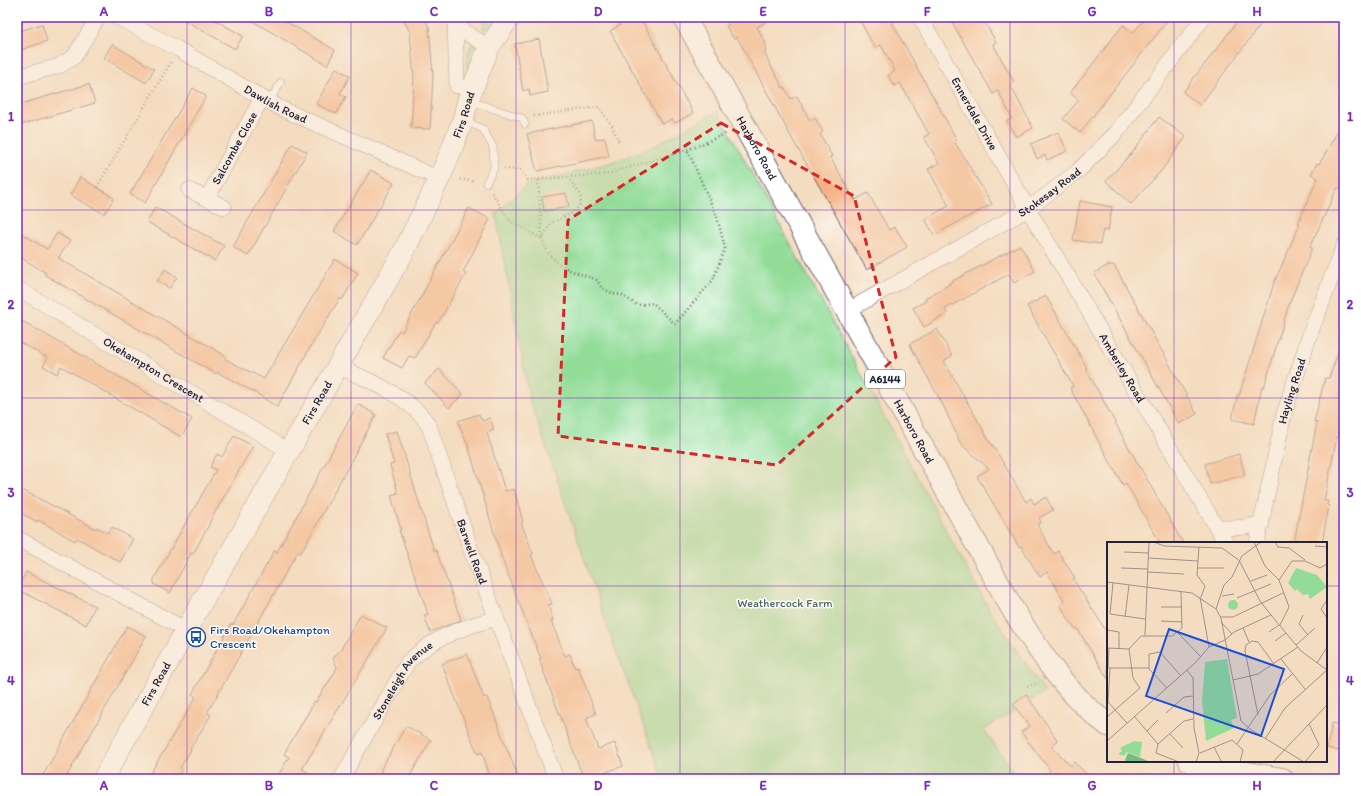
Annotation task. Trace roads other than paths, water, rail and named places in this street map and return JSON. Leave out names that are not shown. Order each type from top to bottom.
[{"type":"main road","name":"Harboro Road","points":[[684,17],[1026,630],[1064,685],[1093,714],[1107,724]]},
{"type":"main road","points":[[1193,762],[1216,769],[1282,779]]},
{"type":"street","points":[[17,77],[60,66],[74,57],[98,17]]},
{"type":"street","name":"Dawlish Road","points":[[118,17],[178,49],[280,108],[442,175]]},
{"type":"street","name":"Firs Road","points":[[462,93],[489,47],[510,17]]},
{"type":"street","name":"Ennerdale Drive","points":[[920,17],[1028,210]]},
{"type":"street","name":"Stokesay Road","points":[[847,311],[1028,210],[1078,171],[1103,148],[1204,17]]},
{"type":"street","points":[[454,20],[465,32],[489,47]]},
{"type":"street","name":"Firs Road","points":[[103,779],[186,630],[339,367],[403,253],[442,175],[463,120],[462,93],[454,20]]},
{"type":"street","name":"Salcombe Close","points":[[207,198],[265,100]]},
{"type":"street","name":"Salcombe Close","points":[[189,190],[224,207]]},
{"type":"street","name":"Amberley Road","points":[[1028,210],[1225,542]]},
{"type":"street","name":"Hayling Road","points":[[1257,542],[1284,414],[1310,334],[1344,245]]},
{"type":"street","name":"Okehampton Crescent","points":[[17,288],[289,451]]},
{"type":"street","name":"Barwell Road","points":[[339,367],[364,378],[409,404],[425,419],[496,618],[556,779]]},
{"type":"street","points":[[1216,526],[1227,529],[1238,529],[1262,523]]},
{"type":"street","points":[[17,538],[186,630]]},
{"type":"street","name":"Stoneleigh Avenue","points":[[341,779],[408,662],[423,647],[442,636],[496,618]]},
{"type":"lane","points":[[265,100],[281,82]]},
{"type":"lane","points":[[462,93],[523,121]]},
{"type":"lane","points":[[463,120],[483,129],[490,139],[494,158],[494,168],[486,183]]},
{"type":"place","name":"Firs Road/Okehampton Crescent","points":[[196,637]]},
{"type":"park label","name":"Weathercock Farm","points":[[785,603]]}]
